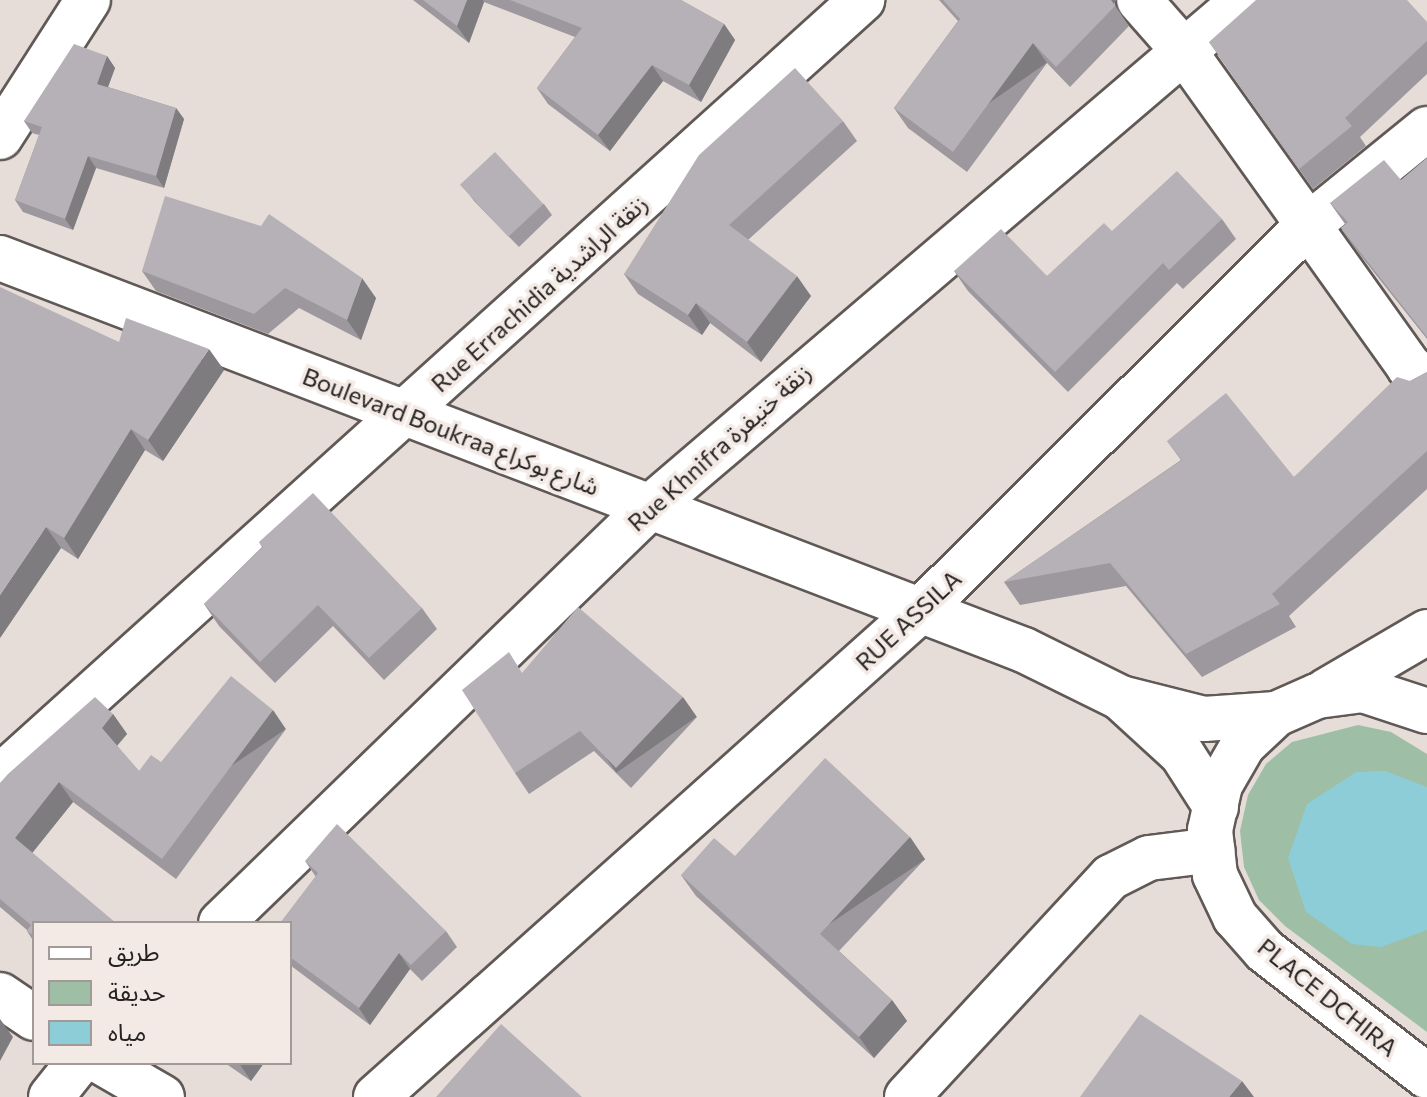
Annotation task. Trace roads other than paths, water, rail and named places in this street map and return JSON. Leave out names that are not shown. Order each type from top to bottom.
[{"type":"street","points":[[0,137],[88,0]]},
{"type":"street","points":[[1139,0],[1184,51],[1305,228],[1409,367],[1427,379]]},
{"type":"street","name":"Rue Khnifra زنقة خنيفرة","points":[[223,921],[650,507],[1244,0]]},
{"type":"street","name":"Rue Errachidia زنقة الراشدية","points":[[0,777],[406,413],[856,1]]},
{"type":"street","name":"RUE ASSILA","points":[[376,1097],[921,610],[1305,228],[1427,129]]},
{"type":"street","name":"Boulevard Boukraa شارع بوكراع","points":[[0,258],[921,610],[1121,698],[1204,719],[1276,714]]},
{"type":"street","points":[[1317,696],[1427,632]]},
{"type":"street","name":"PLACE DCHIRA","points":[[1418,1082],[1265,951],[1235,917],[1213,850],[1216,807],[1243,745],[1276,714],[1317,696],[1363,690],[1427,711]]},
{"type":"street","name":"Boulevard Boukraa شارع بوكراع","points":[[1121,698],[1182,754],[1216,807]]},
{"type":"street","points":[[907,1097],[1111,877],[1149,858],[1213,850]]},
{"type":"street","points":[[0,995],[32,1017]]},
{"type":"street","points":[[51,1097],[76,1065]]},
{"type":"street","points":[[106,1065],[162,1097]]},
{"type":"water","points":[[1385,771],[1427,787],[1427,930],[1381,947],[1352,944],[1306,912],[1288,858],[1307,804],[1356,772]]}]
